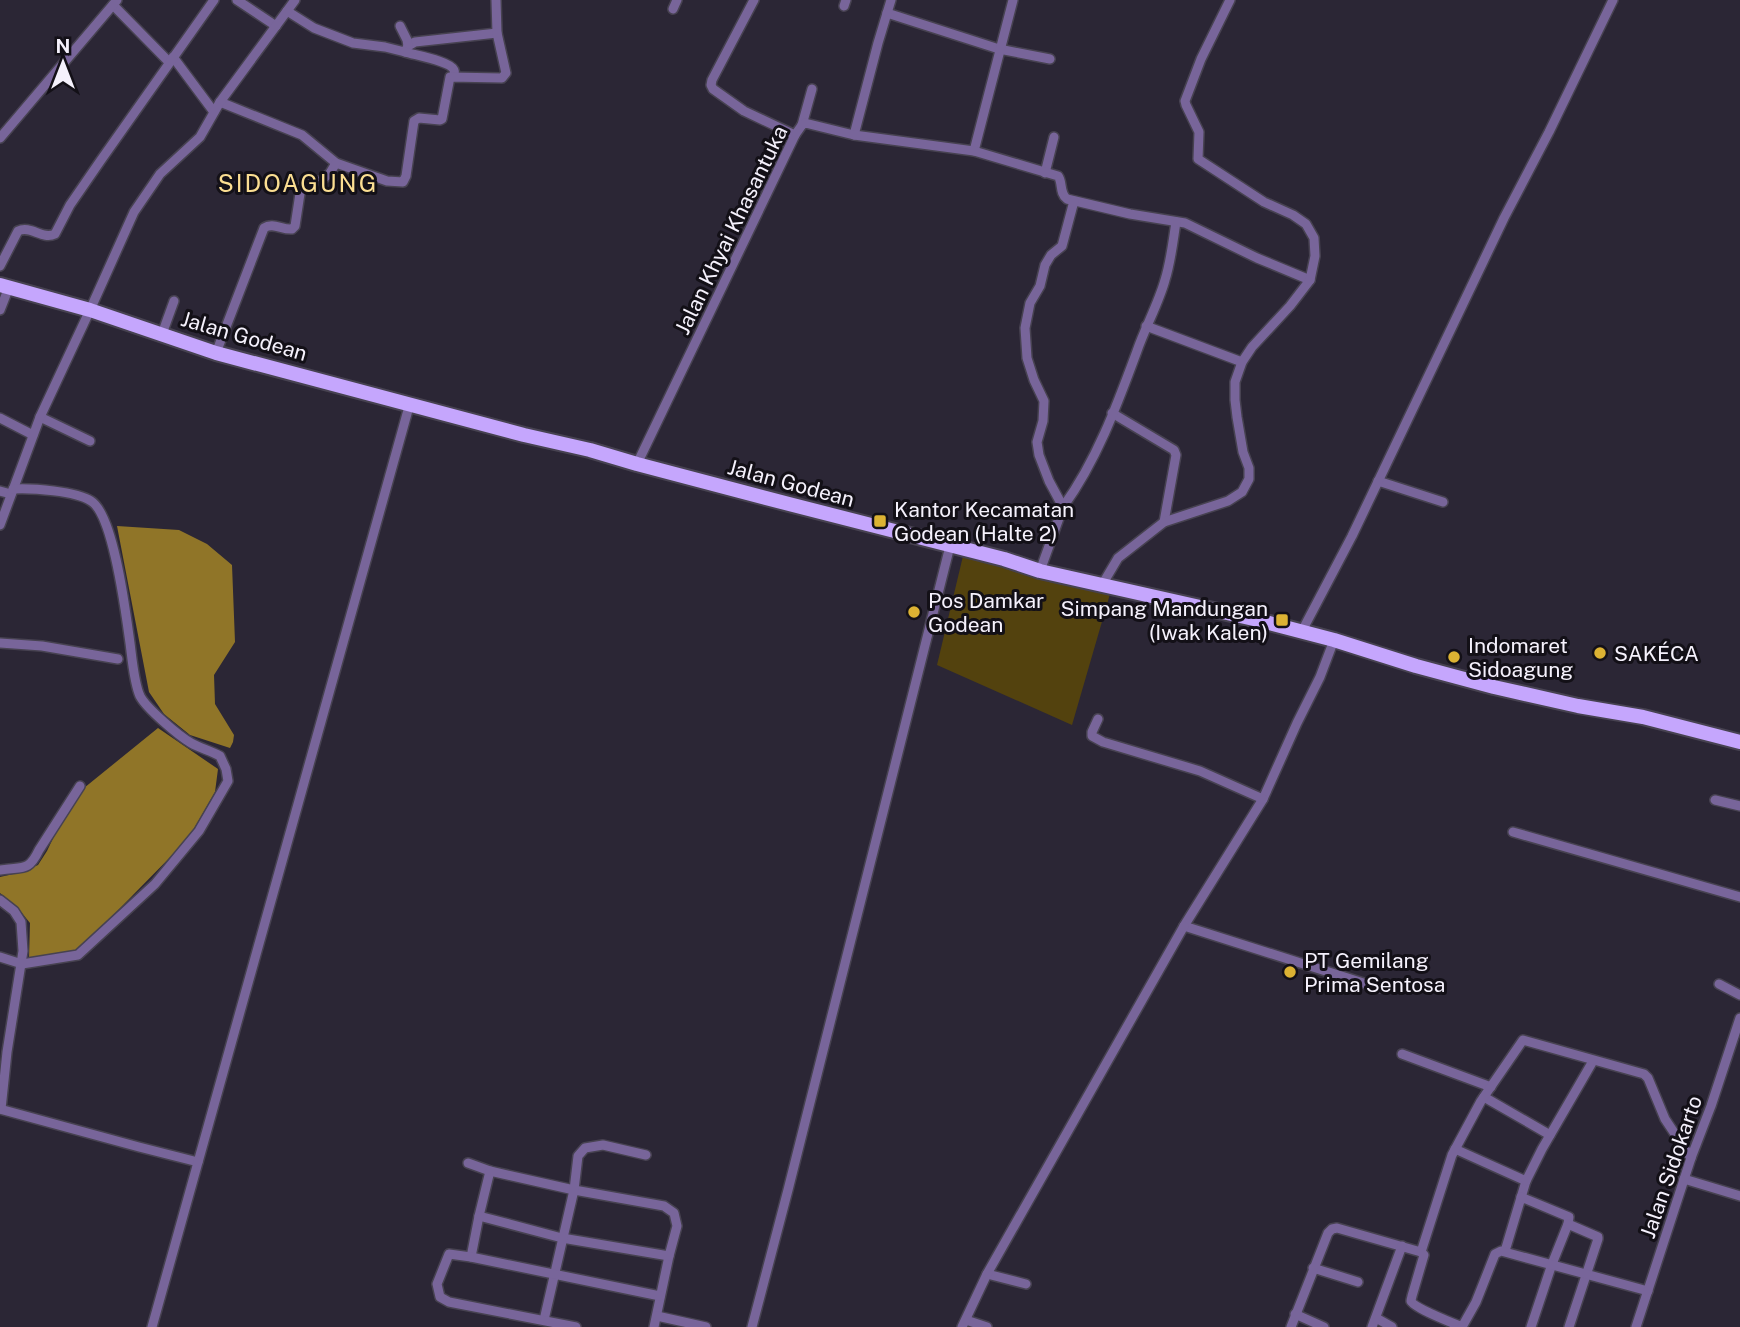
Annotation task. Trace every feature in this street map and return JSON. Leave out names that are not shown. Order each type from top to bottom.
[{"type":"main road","name":"Jalan Godean","points":[[4,286],[90,310],[216,353],[1004,559],[1041,571],[1303,631],[1494,687],[1643,717],[1740,742]]},
{"type":"street","points":[[0,266],[21,229],[48,237],[55,234],[70,205],[214,0]]},
{"type":"street","points":[[237,0],[276,26]]},
{"type":"street","points":[[0,525],[40,417],[134,212],[160,174],[200,137],[220,102],[295,0]]},
{"type":"street","points":[[220,102],[302,135],[336,163],[387,181],[403,182],[414,121],[419,118],[442,119],[450,77],[502,78],[506,73],[497,33],[496,0]]},
{"type":"street","points":[[754,0],[711,85],[744,111],[796,135]]},
{"type":"street","points":[[854,135],[891,0]]},
{"type":"street","points":[[974,151],[1013,0]]},
{"type":"street","points":[[1102,585],[1118,558],[1164,522],[1228,502],[1242,492],[1249,468],[1243,452],[1235,382],[1242,362],[1252,347],[1290,306],[1310,279],[1315,256],[1314,239],[1306,224],[1264,202],[1200,161],[1198,156],[1199,132],[1185,101],[1201,59],[1230,0]]},
{"type":"street","points":[[1303,631],[1613,0]]},
{"type":"street","points":[[0,138],[115,2],[171,60],[214,112]]},
{"type":"street","points":[[287,11],[314,28],[353,43],[406,49],[452,67],[454,76]]},
{"type":"street","points":[[887,13],[999,49],[1050,60]]},
{"type":"street","points":[[400,26],[407,40],[406,49]]},
{"type":"street","points":[[406,49],[415,42],[497,33]]},
{"type":"street","points":[[802,125],[812,89]]},
{"type":"street","name":"Jalan Khyai Khasantuka","points":[[637,464],[802,125],[805,123],[854,135],[974,151],[1045,173]]},
{"type":"street","points":[[1054,137],[1045,173],[1059,176],[1064,196],[1074,201],[1130,214],[1185,223],[1257,258],[1310,279]]},
{"type":"street","points":[[216,353],[264,228],[273,226],[292,229],[295,226],[303,184],[321,181],[336,163]]},
{"type":"street","points":[[1063,507],[1039,455],[1037,442],[1043,421],[1044,401],[1027,358],[1025,328],[1030,303],[1040,286],[1045,265],[1051,255],[1062,246],[1074,201]]},
{"type":"street","points":[[1041,571],[1063,507],[1099,446],[1165,282],[1177,222]]},
{"type":"street","points":[[0,310],[4,286]]},
{"type":"street","points":[[162,334],[174,301]]},
{"type":"street","points":[[1146,326],[1242,362]]},
{"type":"street","points":[[152,1327],[410,403]]},
{"type":"street","points":[[1112,413],[1174,450],[1176,455],[1164,522]]},
{"type":"street","points":[[40,417],[90,441]]},
{"type":"street","points":[[0,418],[33,435]]},
{"type":"street","points":[[1378,481],[1444,502]]},
{"type":"street","points":[[0,491],[80,495],[98,507],[109,533],[124,600],[133,670],[140,696],[151,711],[191,743],[220,756],[228,782],[199,831],[155,884],[78,956],[22,964],[0,957]]},
{"type":"street","points":[[752,1327],[950,546]]},
{"type":"street","points":[[987,1327],[964,1324],[987,1274],[1184,926],[1263,799],[1320,677],[1334,640]]},
{"type":"street","points":[[0,643],[43,646],[118,659]]},
{"type":"street","points":[[1098,719],[1092,736],[1103,742],[1200,771],[1263,799]]},
{"type":"street","points":[[0,870],[29,866],[80,786]]},
{"type":"street","points":[[1715,800],[1740,806]]},
{"type":"street","points":[[1513,832],[1740,897]]},
{"type":"street","points":[[0,900],[14,911],[21,922],[23,951],[4,1051],[1,1109],[198,1162]]},
{"type":"street","points":[[1184,926],[1378,988]]},
{"type":"street","points":[[1719,985],[1740,995]]},
{"type":"street","name":"Jalan Sidokarto","points":[[1636,1327],[1740,1018]]},
{"type":"street","points":[[1421,1252],[1452,1155],[1484,1097],[1523,1040],[1644,1074],[1665,1119],[1691,1158]]},
{"type":"street","points":[[1402,1054],[1491,1087]]},
{"type":"street","points":[[1505,1251],[1526,1181],[1593,1061]]},
{"type":"street","points":[[1484,1097],[1550,1135]]},
{"type":"street","points":[[544,1320],[574,1190],[578,1156],[585,1148],[603,1145],[646,1155]]},
{"type":"street","points":[[1455,1149],[1526,1181]]},
{"type":"street","points":[[468,1163],[490,1171],[574,1190],[664,1206],[674,1213],[677,1226],[654,1327]]},
{"type":"street","points":[[471,1257],[490,1171]]},
{"type":"street","points":[[1684,1179],[1740,1196]]},
{"type":"street","points":[[1521,1197],[1569,1217],[1531,1327]]},
{"type":"street","points":[[479,1216],[562,1238],[669,1256]]},
{"type":"street","points":[[1568,1224],[1598,1237],[1569,1327]]},
{"type":"street","points":[[1291,1327],[1328,1233],[1337,1228],[1421,1252],[1424,1255],[1411,1300],[1413,1304],[1462,1327],[1476,1302],[1495,1254],[1501,1251],[1648,1290]]},
{"type":"street","points":[[1392,1327],[1374,1322],[1402,1246]]},
{"type":"street","points":[[576,1327],[449,1302],[440,1297],[437,1284],[449,1254],[660,1296]]},
{"type":"street","points":[[1313,1268],[1357,1282]]},
{"type":"street","points":[[987,1274],[1026,1284]]},
{"type":"street","points":[[1295,1314],[1324,1327]]},
{"type":"street","points":[[657,1315],[706,1327]]},
{"type":"shaded area","points":[[117,526],[179,530],[207,544],[232,565],[235,642],[214,675],[215,704],[234,735],[230,748],[190,735],[164,714],[149,692]]},
{"type":"shaded area","points":[[963,556],[1110,594],[1072,725],[937,665]]},
{"type":"shaded area","points":[[158,728],[218,769],[215,792],[188,839],[76,953],[29,959],[30,923],[17,907],[0,893],[0,877],[38,865],[67,809],[84,788]]},
{"type":"place","name":"Kantor Kecamatan Godean (Halte 2)","points":[[880,521]]},
{"type":"place","name":"Pos Damkar Godean","points":[[914,612]]},
{"type":"place","name":"Simpang Mandungan (Iwak Kalen)","points":[[1282,620]]},
{"type":"place","name":"SAKÉCA","points":[[1600,653]]},
{"type":"place","name":"Indomaret Sidoagung","points":[[1454,657]]},
{"type":"place","name":"PT Gemilang Prima Sentosa","points":[[1290,972]]},
{"type":"district","name":"SIDOAGUNG","points":[[298,183]]}]
